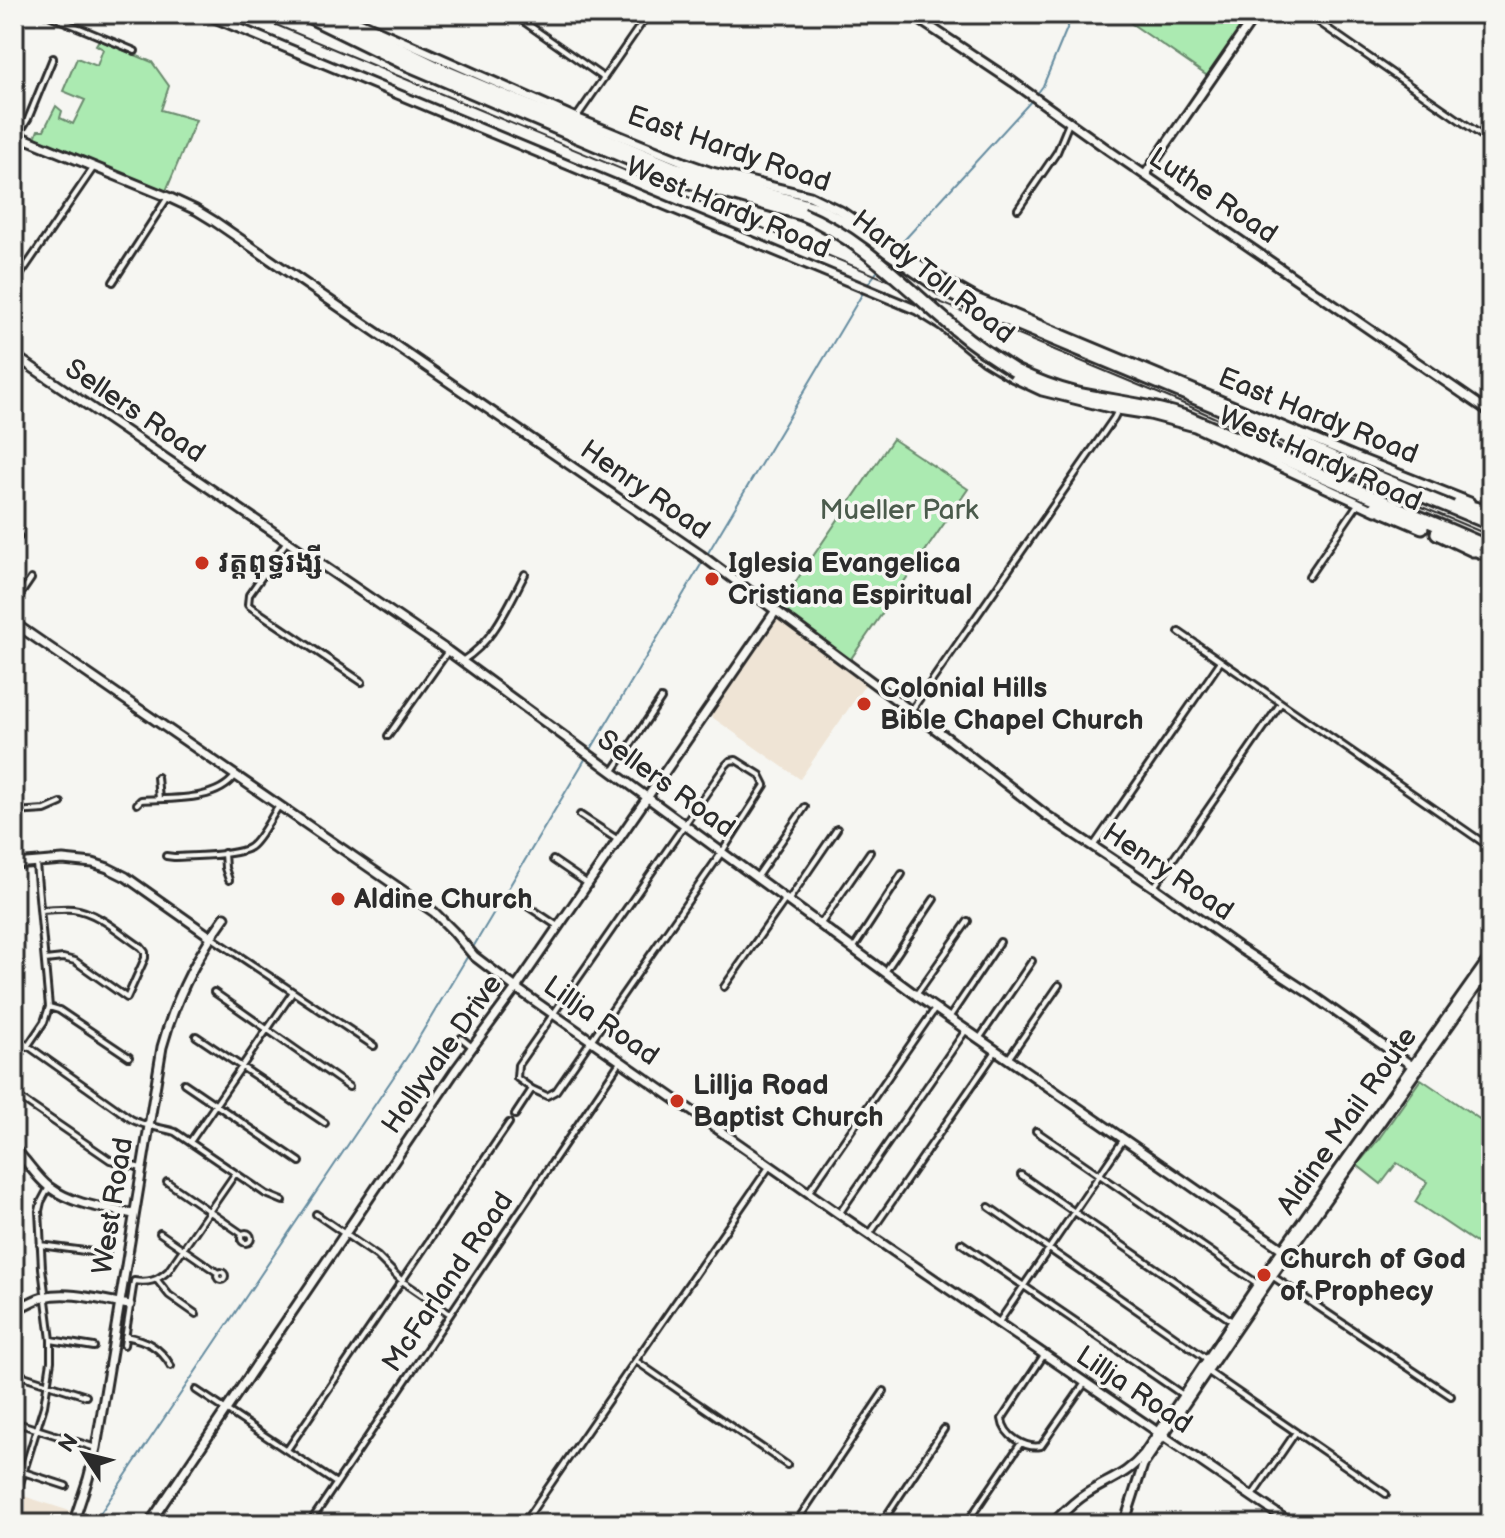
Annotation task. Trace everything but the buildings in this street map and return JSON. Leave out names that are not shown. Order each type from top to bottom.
[{"type":"highway","name":"Hardy Toll Road","points":[[304,14],[402,62],[672,177],[802,214],[827,226],[856,243],[965,337],[1015,371],[1075,393],[1176,413],[1491,548]]},
{"type":"highway","name":"Hardy Toll Road","points":[[327,14],[442,70],[674,168],[815,208],[840,220],[941,288],[975,306],[1491,524]]},
{"type":"highway","points":[[1258,424],[1435,496],[1462,506],[1490,510]]},
{"type":"highway","points":[[1315,473],[1342,491],[1473,550]]},
{"type":"street","points":[[46,14],[135,51]]},
{"type":"street","points":[[66,22],[70,14]]},
{"type":"street","name":"West Hardy Road","points":[[205,14],[917,310],[984,360],[1026,384],[1053,394],[1195,427],[1358,504],[1491,558]]},
{"type":"street","name":"East Hardy Road","points":[[341,14],[693,166],[810,196],[841,211],[952,286],[1354,456],[1490,510]]},
{"type":"street","points":[[513,14],[604,78]]},
{"type":"street","points":[[576,118],[648,14]]},
{"type":"street","name":"Luthe Road","points":[[911,14],[1491,413]]},
{"type":"street","points":[[1145,175],[1256,14]]},
{"type":"street","points":[[1307,14],[1491,142]]},
{"type":"street","points":[[16,137],[53,58]]},
{"type":"street","points":[[1018,209],[1057,152],[1069,123]]},
{"type":"street","name":"Henry Road","points":[[16,137],[168,197],[214,221],[701,555],[1046,815],[1416,1068]]},
{"type":"street","points":[[14,284],[94,166]]},
{"type":"street","points":[[113,282],[168,197]]},
{"type":"street","name":"Sellers Road","points":[[14,355],[448,651],[935,1009],[1286,1251]]},
{"type":"street","points":[[911,711],[1118,410]]},
{"type":"street","points":[[1309,576],[1358,504]]},
{"type":"street","points":[[287,541],[249,595],[248,605],[362,682]]},
{"type":"street","points":[[462,661],[473,655],[488,639],[525,574]]},
{"type":"street","points":[[14,604],[31,579]]},
{"type":"street","name":"Hollyvale Drive","points":[[149,1524],[457,1068],[559,927],[775,612]]},
{"type":"street","name":"Lillja Road","points":[[14,623],[439,916],[473,955],[553,1015],[1292,1524]]},
{"type":"street","points":[[1179,632],[1491,848]]},
{"type":"street","points":[[388,736],[448,651]]},
{"type":"street","points":[[1093,847],[1221,661]]},
{"type":"street","points":[[613,771],[661,699]]},
{"type":"street","points":[[1154,887],[1281,703]]},
{"type":"street","points":[[730,761],[740,761],[762,777],[765,785],[722,852],[553,1093],[547,1096],[532,1089],[517,1078],[518,1065],[685,825],[730,761]]},
{"type":"street","points":[[137,804],[141,800],[214,792],[228,785],[235,776]]},
{"type":"street","points":[[157,777],[159,799]]},
{"type":"street","points":[[14,812],[45,810],[61,803]]},
{"type":"street","points":[[166,856],[224,853],[249,848],[279,806]]},
{"type":"street","points":[[756,878],[805,807]]},
{"type":"street","points":[[580,815],[618,840]]},
{"type":"street","points":[[724,987],[837,829]]},
{"type":"street","points":[[820,925],[870,852]]},
{"type":"street","points":[[224,853],[229,880]]},
{"type":"street","points":[[14,864],[63,860],[93,863],[126,877],[374,1046]]},
{"type":"street","points":[[553,860],[588,884]]},
{"type":"street","points":[[27,1047],[44,1022],[49,1007],[36,863]]},
{"type":"street","points":[[853,949],[902,874]]},
{"type":"street","points":[[885,972],[934,899]]},
{"type":"street","points":[[526,905],[559,927]]},
{"type":"street","points":[[40,910],[74,909],[85,912],[145,952],[127,998],[75,961],[63,958],[45,960]]},
{"type":"street","name":"West Road","points":[[74,1524],[96,1448],[160,1055],[173,1009],[185,982],[225,917]]},
{"type":"street","points":[[916,995],[968,921]]},
{"type":"street","points":[[949,1018],[1000,942]]},
{"type":"street","name":"Aldine Mail Route","points":[[1455,1013],[1491,955]]},
{"type":"street","points":[[979,1039],[1032,961]]},
{"type":"street","name":"Aldine Mail Route","points":[[1052,1524],[1086,1494],[1125,1473],[1160,1435],[1207,1370],[1258,1284],[1286,1251],[1491,966]]},
{"type":"street","points":[[1008,1059],[1059,985]]},
{"type":"street","points":[[214,992],[349,1087]]},
{"type":"street","points":[[190,1142],[293,992]]},
{"type":"street","points":[[49,1007],[59,1010],[129,1057]]},
{"type":"street","points":[[808,1193],[935,1009]]},
{"type":"street","points":[[839,1214],[966,1030]]},
{"type":"street","points":[[14,1036],[131,1119],[175,1132],[235,1174],[283,1201]]},
{"type":"street","points":[[196,1036],[325,1123]]},
{"type":"street","points":[[461,1038],[473,1047]]},
{"type":"street","points":[[869,1235],[996,1051]]},
{"type":"street","name":"McFarland Road","points":[[309,1524],[620,1062]]},
{"type":"street","points":[[184,1083],[300,1162]]},
{"type":"street","points":[[515,1115],[532,1089]]},
{"type":"street","points":[[14,1094],[110,1160],[141,1168]]},
{"type":"street","points":[[287,1450],[509,1123]]},
{"type":"street","points":[[1036,1131],[1258,1284]]},
{"type":"street","points":[[998,1324],[1124,1139]]},
{"type":"street","points":[[14,1149],[49,1187],[79,1202],[134,1214]]},
{"type":"street","points":[[523,1524],[770,1166]]},
{"type":"street","points":[[196,1314],[169,1295],[157,1280],[168,1271],[235,1174]]},
{"type":"street","points":[[1021,1175],[1236,1323]]},
{"type":"street","points":[[167,1182],[242,1234]]},
{"type":"street","points":[[17,1493],[48,1384],[51,1340],[39,1211],[49,1187]]},
{"type":"street","points":[[989,1207],[1207,1359]]},
{"type":"street","points":[[316,1214],[377,1256],[402,1281],[450,1314]]},
{"type":"street","points":[[160,1233],[218,1273]]},
{"type":"street","points":[[961,1243],[1183,1395]]},
{"type":"street","points":[[40,1245],[107,1254]]},
{"type":"street","name":"Aldine Mail Route","points":[[1124,1524],[1138,1477],[1183,1395],[1272,1276],[1286,1251]]},
{"type":"street","points":[[1272,1276],[1451,1396]]},
{"type":"street","name":"West Road","points":[[124,1345],[134,1281],[157,1280]]},
{"type":"street","points":[[14,1311],[45,1297],[63,1295],[130,1305]]},
{"type":"street","points":[[125,1336],[153,1345],[171,1366]]},
{"type":"street","points":[[51,1340],[94,1347]]},
{"type":"street","points":[[1044,1355],[1002,1419],[1005,1430],[1021,1443],[1029,1447],[1041,1446],[1085,1383]]},
{"type":"street","points":[[636,1361],[787,1465]]},
{"type":"street","points":[[1207,1370],[1386,1494]]},
{"type":"street","points":[[14,1373],[86,1396]]},
{"type":"street","points":[[196,1390],[336,1483]]},
{"type":"street","points":[[795,1524],[884,1391]]},
{"type":"street","points":[[14,1422],[96,1448]]},
{"type":"street","points":[[881,1524],[944,1429]]},
{"type":"street","points":[[1252,1496],[1296,1432]]},
{"type":"street","points":[[966,1524],[1021,1443]]},
{"type":"street","points":[[14,1469],[66,1486]]},
{"type":"street","points":[[1061,1514],[1075,1524]]},
{"type":"shaded area","points":[[777,618],[865,685],[800,779],[709,715]]},
{"type":"shaded area","points":[[14,1493],[73,1512],[69,1524],[14,1524]]},
{"type":"green space","points":[[1124,14],[1252,14],[1209,77],[1122,17]]},
{"type":"green space","points":[[99,40],[152,62],[169,86],[161,110],[196,120],[166,191],[35,138],[38,130],[44,130],[56,106],[62,111],[60,118],[73,124],[85,100],[63,91],[77,58],[97,66],[103,49],[96,45]]},
{"type":"green space","name":"Mueller Park","points":[[893,439],[968,489],[850,660],[779,606]]},
{"type":"green space","points":[[1421,1079],[1491,1127],[1491,1253],[1415,1202],[1427,1182],[1397,1163],[1381,1184],[1357,1165]]},
{"type":"waterway","points":[[1037,94],[1073,14]]},
{"type":"waterway","points":[[897,248],[1033,99]]},
{"type":"waterway","points":[[867,285],[880,268]]},
{"type":"waterway","points":[[472,949],[864,291]]},
{"type":"waterway","points":[[93,1524],[409,1054],[469,954]]},
{"type":"railway","points":[[250,14],[1191,407],[1491,536]]},
{"type":"place","name":"វត្តពុទ្ធរង្សី","points":[[202,563]]},
{"type":"place","name":"Iglesia Evangelica Cristiana Espiritual","points":[[712,579]]},
{"type":"place","name":"Colonial Hills Bible Chapel Church","points":[[864,704]]},
{"type":"place","name":"Aldine Church","points":[[338,899]]},
{"type":"place","name":"Lillja Road Baptist Church","points":[[677,1101]]},
{"type":"place","name":"Church of God of Prophecy","points":[[1264,1275]]}]
